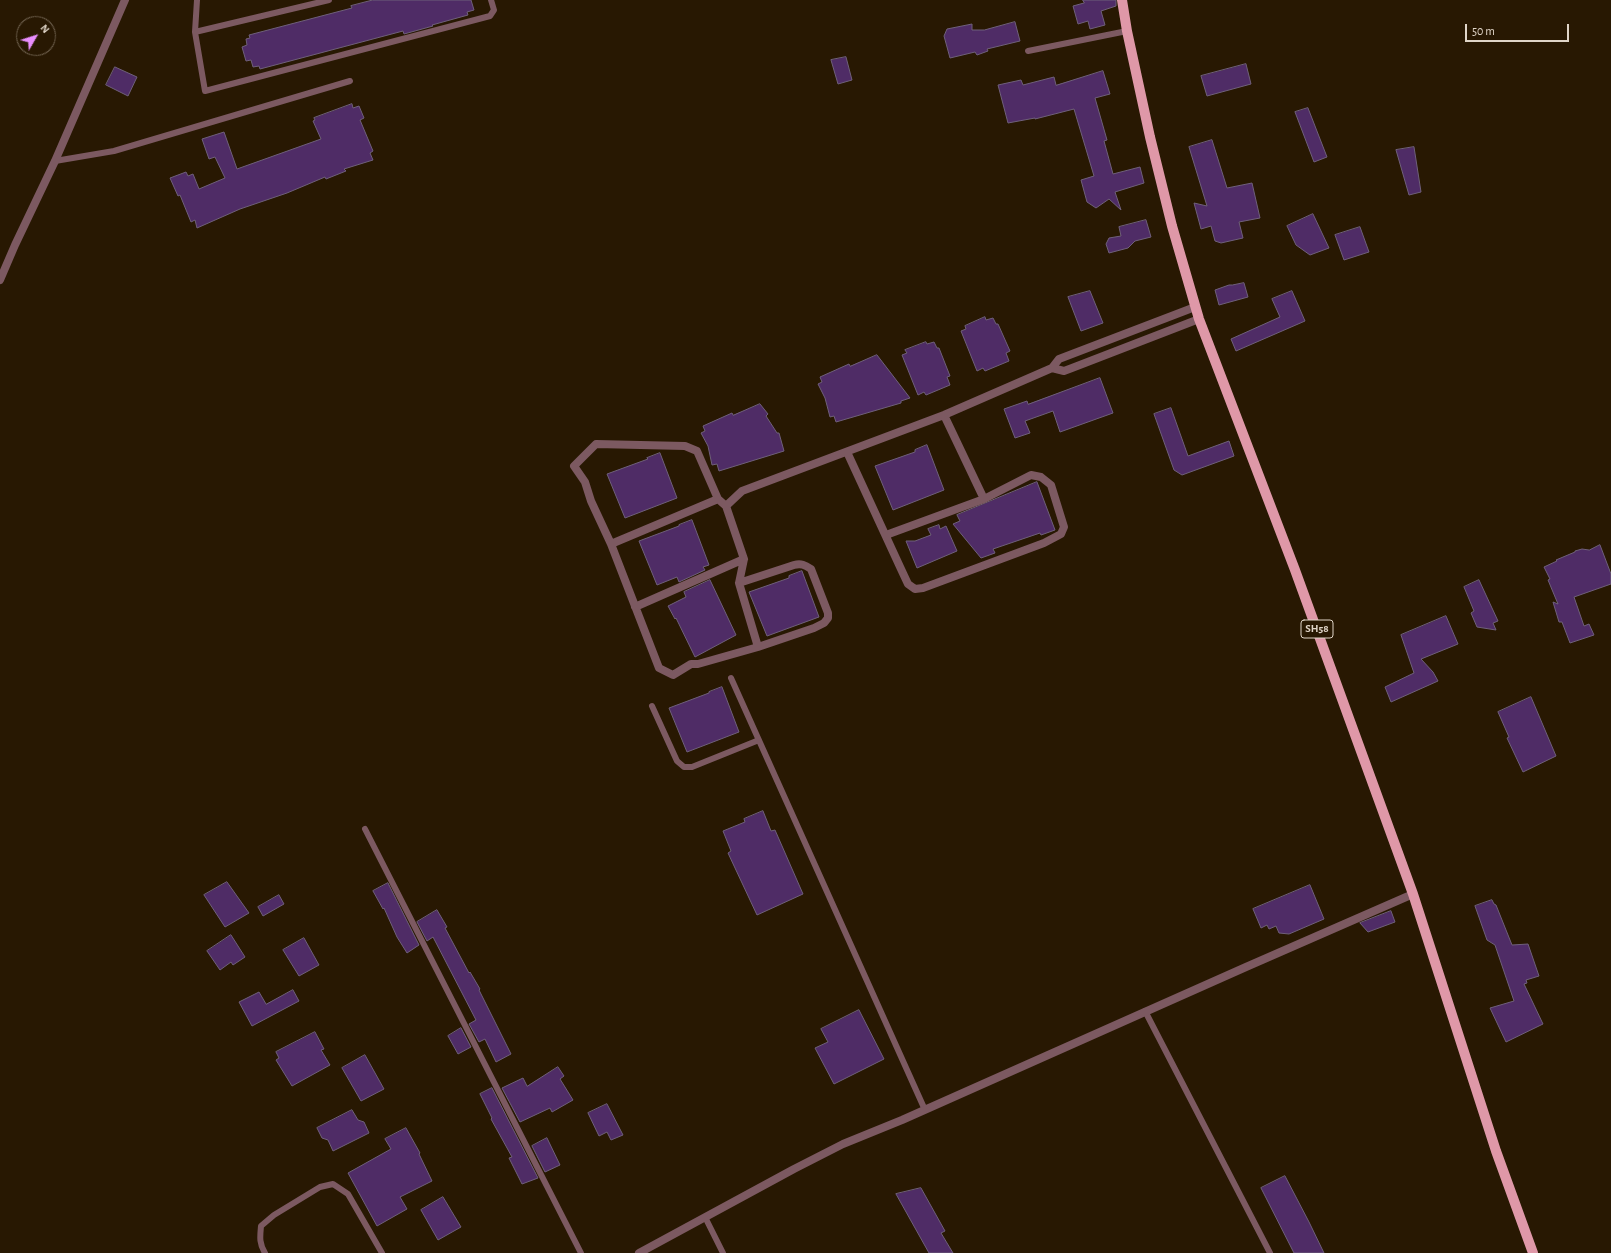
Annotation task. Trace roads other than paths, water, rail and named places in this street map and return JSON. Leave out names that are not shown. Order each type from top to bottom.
[{"type":"main road","name":"SH58","points":[[1122,0],[1126,31],[1150,137],[1172,226],[1195,307],[1298,578],[1413,894],[1496,1151],[1533,1253]]},
{"type":"street","points":[[0,280],[55,161],[125,0]]},
{"type":"street","points":[[726,506],[742,491],[944,415],[1052,368],[1059,359],[1195,307]]},
{"type":"street","points":[[1052,368],[1064,371],[1199,319]]},
{"type":"street","points":[[944,415],[984,499]]},
{"type":"street","points":[[739,583],[794,565],[806,565],[811,569],[828,613],[828,618],[824,623],[758,648],[698,664],[691,664],[673,675],[659,668],[611,544],[591,501],[585,482],[574,466],[596,444],[686,446],[697,451],[718,499],[726,506],[744,559],[739,583],[758,648]]},
{"type":"street","points":[[847,452],[908,584],[915,589],[923,588],[1044,543],[1056,538],[1061,534],[1064,527],[1051,485],[1041,477],[1031,475],[984,499],[886,535]]},
{"type":"street","points":[[611,544],[718,499]]},
{"type":"street","points":[[635,607],[744,559]]},
{"type":"street","points":[[639,1253],[843,1144],[925,1110],[1145,1011],[1413,894]]},
{"type":"lane","points":[[197,0],[194,32],[205,91],[490,16],[494,10],[491,0]]},
{"type":"lane","points":[[194,32],[329,0]]},
{"type":"lane","points":[[1028,51],[1126,31]]},
{"type":"lane","points":[[55,161],[114,151],[350,81]]},
{"type":"lane","points":[[731,678],[925,1110]]},
{"type":"lane","points":[[652,706],[677,761],[684,767],[692,767],[759,740]]},
{"type":"lane","points":[[365,829],[581,1253]]},
{"type":"lane","points":[[1145,1011],[1270,1253]]},
{"type":"lane","points":[[265,1253],[259,1239],[261,1226],[274,1215],[320,1187],[333,1184],[348,1194],[382,1253]]},
{"type":"lane","points":[[705,1217],[723,1253]]}]
